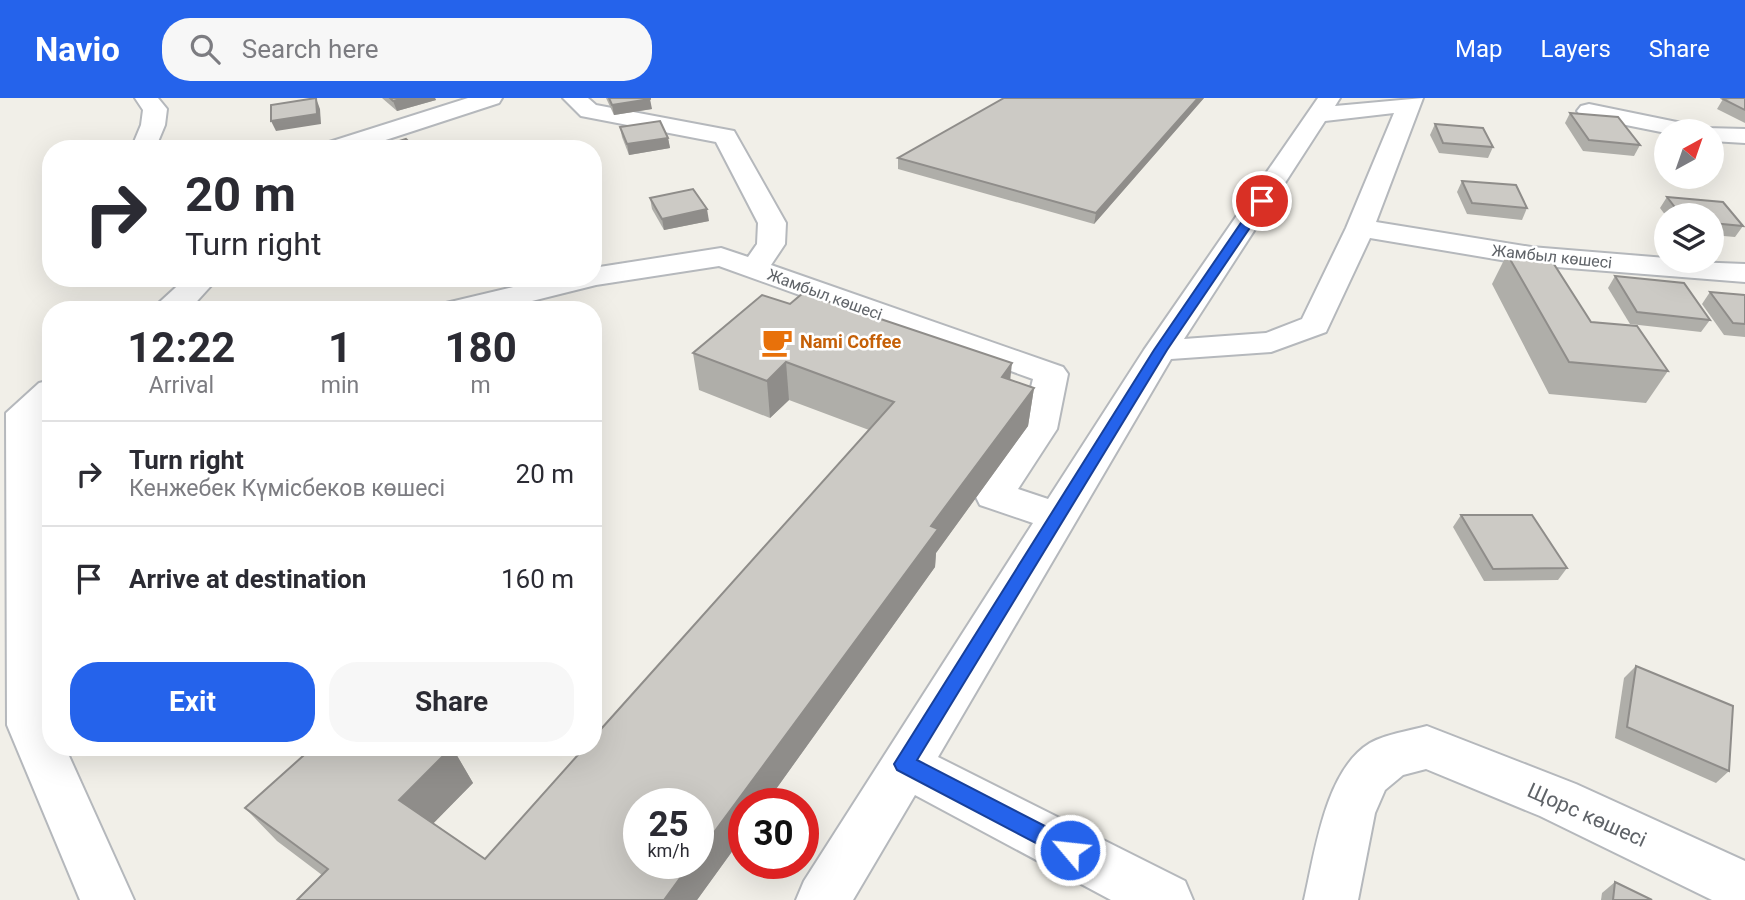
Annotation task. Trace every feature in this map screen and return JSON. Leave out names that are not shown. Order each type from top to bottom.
[{"type":"street","points":[[146,98],[155,109],[153,125],[147,140]]},
{"type":"street","points":[[360,140],[491,98]]},
{"type":"street","points":[[574,98],[589,111],[725,136],[772,223],[771,244],[755,268]]},
{"type":"street","points":[[823,900],[1160,350],[1325,107],[1410,101],[1360,228],[1315,325],[1271,342],[1160,350]]},
{"type":"street","points":[[1589,111],[1654,123]]},
{"type":"street","points":[[1724,135],[1745,136]]},
{"type":"street","name":"Жамбыл көшесі","points":[[1360,228],[1531,256],[1745,274]]},
{"type":"street","name":"Жамбыл көшесі","points":[[602,275],[721,257],[1051,374],[1040,429],[994,495],[1056,516]]},
{"type":"street","points":[[181,301],[194,287]]},
{"type":"street","name":"Жамбыл көшесі","points":[[494,301],[552,287]]},
{"type":"street","points":[[31,407],[31,725],[42,750]]},
{"type":"street","name":"Щорс көшесі","points":[[1331,900],[1350,813],[1367,775],[1388,758],[1427,747],[1558,800],[1745,888]]},
{"type":"street","points":[[44,756],[107,900]]},
{"type":"street","points":[[904,764],[1166,900]]},
{"type":"building","points":[[316,98],[317,114],[271,121],[271,105]]},
{"type":"building","points":[[609,98],[650,98],[650,99],[612,105]]},
{"type":"building","points":[[1004,98],[1198,98],[1096,213],[898,158]]},
{"type":"building","points":[[1745,98],[1745,110],[1723,99]]},
{"type":"building","points":[[1570,113],[1618,117],[1640,145],[1589,140]]},
{"type":"building","points":[[660,121],[668,138],[627,144],[620,127]]},
{"type":"building","points":[[1435,124],[1483,128],[1493,147],[1443,143]]},
{"type":"building","points":[[1462,181],[1516,185],[1527,208],[1472,203]]},
{"type":"building","points":[[693,189],[707,209],[662,219],[650,198]]},
{"type":"building","points":[[1667,197],[1724,203],[1672,203]]},
{"type":"building","points":[[1724,203],[1743,226],[1724,224]]},
{"type":"building","points":[[1507,254],[1550,258],[1591,322],[1637,326],[1668,371],[1569,362]]},
{"type":"building","points":[[1615,276],[1684,283],[1710,320],[1637,312]]},
{"type":"building","points":[[1710,292],[1745,295],[1745,324],[1733,323]]},
{"type":"building","points":[[803,293],[1012,363],[1002,377],[1034,388],[931,526],[938,529],[747,788],[728,788],[728,813],[714,832],[714,788],[623,788],[623,879],[679,879],[664,900],[297,900],[328,869],[245,808],[303,756],[443,756],[399,800],[485,859],[577,756],[602,756],[602,728],[894,402],[786,362],[767,381],[693,353],[762,295],[790,304]]},
{"type":"building","points":[[1461,515],[1532,515],[1567,568],[1493,569]]},
{"type":"building","points":[[1636,666],[1733,706],[1729,771],[1627,727]]},
{"type":"building","points":[[1615,882],[1652,900],[1613,900]]},
{"type":"place","name":"Nami Coffee","points":[[777,342]]},
{"type":"route","points":[[1070,850],[904,764],[1160,350],[1262,201]]}]
